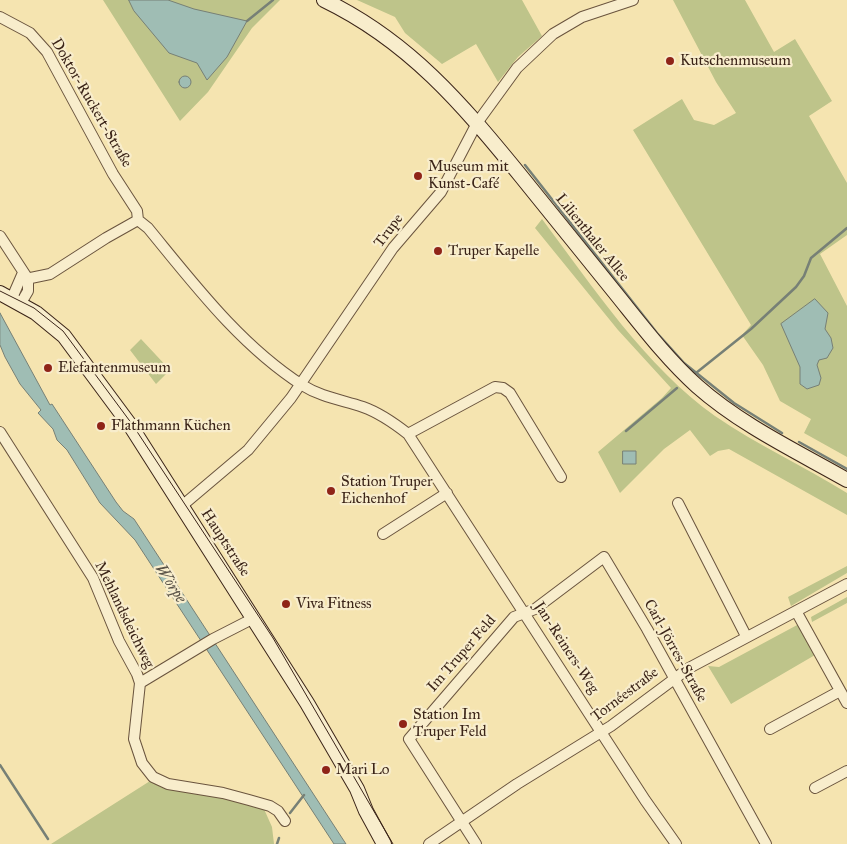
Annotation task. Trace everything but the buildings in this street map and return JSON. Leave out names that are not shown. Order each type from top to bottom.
[{"type":"main road","name":"Lilienthaler Allee","points":[[324,0],[367,24],[428,70],[477,123],[652,338],[697,386],[768,436],[847,480]]},
{"type":"main road","name":"Hauptstraße","points":[[11,298],[46,320],[73,345],[183,506],[188,517],[254,618],[358,789],[366,810],[384,844]]},
{"type":"street","name":"Trupe","points":[[183,506],[248,450],[301,384],[393,248],[441,192],[477,123],[517,68],[553,34],[582,17],[633,0]]},
{"type":"street","name":"Doktor-Ruckert-Straße","points":[[0,17],[30,33],[48,52],[109,167],[137,211],[138,220]]},
{"type":"street","points":[[24,277],[50,274],[138,220]]},
{"type":"street","name":"Jan-Reiners-Weg","points":[[138,220],[148,228],[195,286],[235,329],[301,384],[316,392],[372,411],[408,434],[603,732],[645,800],[676,844]]},
{"type":"street","points":[[0,236],[24,277]]},
{"type":"street","points":[[11,298],[24,277]]},
{"type":"street","points":[[408,434],[495,387],[503,388],[510,393],[561,477]]},
{"type":"street","name":"Mehlandsdeichweg","points":[[0,432],[93,578],[140,683],[134,739],[142,763],[153,777],[168,784],[223,793],[270,806],[278,811],[285,821]]},
{"type":"street","points":[[383,534],[448,493]]},
{"type":"street","points":[[678,502],[746,636]]},
{"type":"street","name":"Carl-Jörres-Straße","points":[[525,612],[535,609],[604,557],[766,844]]},
{"type":"street","name":"Tornéestraße","points":[[429,844],[516,784],[603,732],[673,678],[746,636],[796,612],[847,584]]},
{"type":"street","name":"Im Truper Feld","points":[[476,844],[409,739],[514,617],[525,612]]},
{"type":"street","points":[[796,612],[847,703]]},
{"type":"street","points":[[140,683],[208,642],[254,618]]},
{"type":"street","points":[[770,729],[840,691]]},
{"type":"street","points":[[815,788],[847,771]]},
{"type":"green space","points":[[103,0],[280,0],[252,28],[208,92],[180,121]]},
{"type":"green space","points":[[357,0],[522,0],[542,36],[518,57],[498,82],[476,44],[442,64],[405,33],[395,17]]},
{"type":"green space","points":[[673,0],[745,0],[774,52],[795,39],[832,101],[809,116],[847,183],[847,235],[820,254],[847,306],[847,457],[804,433],[811,419],[780,401],[763,365],[742,335],[751,325],[633,130],[682,99],[694,120],[714,125],[736,113],[716,82]]},
{"type":"green space","points":[[542,219],[622,325],[666,374],[690,396],[731,427],[847,493],[847,515],[729,449],[718,451],[710,456],[690,430],[664,449],[620,493],[598,452],[662,398],[671,388],[618,330],[535,228]]},
{"type":"green space","points":[[141,339],[170,370],[156,384],[130,350]]},
{"type":"green space","points":[[847,566],[847,573],[791,606],[788,597]]},
{"type":"green space","points":[[847,597],[847,603],[812,622],[811,617]]},
{"type":"green space","points":[[799,624],[815,655],[731,704],[708,666],[719,667]]},
{"type":"green space","points":[[150,781],[234,799],[264,809],[272,827],[274,844],[51,844]]},
{"type":"water","points":[[129,0],[168,0],[194,9],[247,21],[227,57],[207,80],[197,63],[169,53],[134,11]]},
{"type":"water","points":[[183,76],[187,76],[191,82],[187,88],[183,88],[179,84],[179,80]]},
{"type":"water","points":[[815,299],[828,313],[825,329],[831,338],[833,348],[827,358],[819,360],[817,365],[821,378],[819,385],[807,389],[800,384],[800,367],[781,324]]},
{"type":"water","name":"Wörpe","points":[[0,313],[50,405],[52,404],[116,502],[123,511],[134,519],[346,844],[334,844],[135,540],[100,503],[67,450],[57,440],[53,429],[38,413],[41,410],[20,384],[0,345]]},
{"type":"water","points":[[623,451],[636,451],[636,464],[623,464]]},
{"type":"waterway","points":[[247,21],[273,0]]},
{"type":"waterway","points":[[525,165],[657,333],[684,363],[734,403],[782,433]]},
{"type":"waterway","points":[[696,373],[751,329],[796,287],[804,276],[811,258],[847,228]]},
{"type":"waterway","points":[[626,431],[677,388]]},
{"type":"waterway","points":[[799,442],[847,469]]},
{"type":"waterway","points":[[0,765],[48,839]]},
{"type":"waterway","points":[[290,813],[304,795]]},
{"type":"waterway","points":[[277,844],[279,838]]},
{"type":"tram line","points":[[0,291],[34,308],[63,331],[132,424],[273,638],[393,844]]},
{"type":"place","name":"Kutschenmuseum","points":[[670,61]]},
{"type":"place","name":"Museum mit Kunst-Café","points":[[418,176]]},
{"type":"place","name":"Truper Kapelle","points":[[438,251]]},
{"type":"place","name":"Elefantenmuseum","points":[[48,368]]},
{"type":"place","name":"Flathmann Küchen","points":[[101,426]]},
{"type":"place","name":"Station Truper Eichenhof","points":[[331,491]]},
{"type":"place","name":"Viva Fitness","points":[[286,604]]},
{"type":"place","name":"Station Im Truper Feld","points":[[403,724]]},
{"type":"place","name":"Mari Lo","points":[[326,770]]}]
